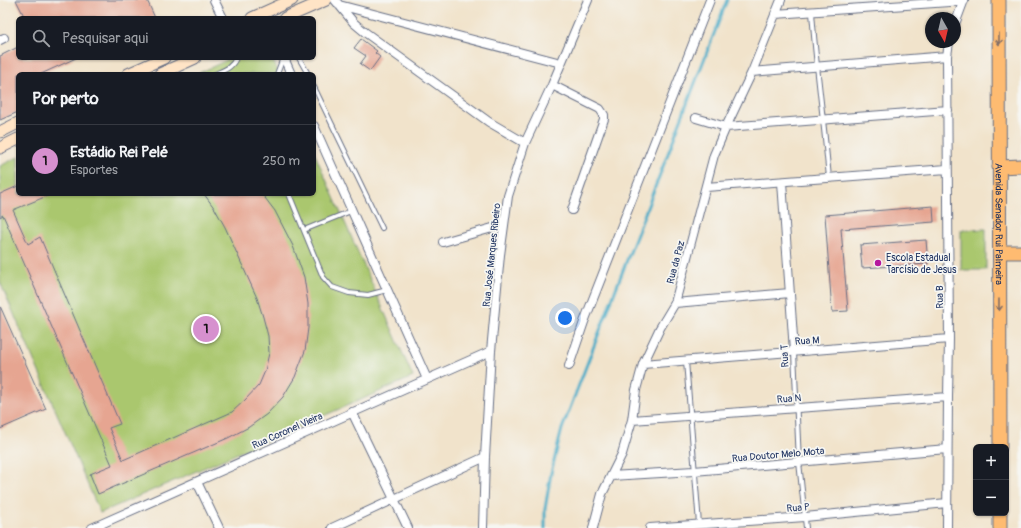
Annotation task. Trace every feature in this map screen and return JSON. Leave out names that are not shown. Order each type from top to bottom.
[{"type":"main road","points":[[264,16],[292,0]]},
{"type":"main road","points":[[290,16],[326,0]]},
{"type":"main road","name":"Avenida Senador Rui Palmeira","points":[[999,0],[1000,444]]},
{"type":"main road","points":[[132,72],[160,60]]},
{"type":"main road","points":[[174,72],[181,61]]},
{"type":"main road","points":[[0,132],[16,124]]},
{"type":"main road","points":[[0,148],[16,141]]},
{"type":"main road","points":[[999,167],[1021,166]]},
{"type":"main road","points":[[1000,252],[1021,252]]},
{"type":"main road","points":[[1000,516],[1000,528]]},
{"type":"street","points":[[214,0],[222,16]]},
{"type":"street","name":"Rua José Marques Ribeiro","points":[[483,528],[485,457],[491,351],[503,225],[508,196],[525,143],[552,85],[588,0]]},
{"type":"street","points":[[569,366],[584,322],[710,0]]},
{"type":"street","name":"Rua da Paz","points":[[593,528],[602,494],[622,454],[632,420],[636,390],[643,364],[660,328],[675,302],[714,154],[752,72],[781,0]]},
{"type":"street","points":[[775,14],[964,1],[960,12]]},
{"type":"street","points":[[337,2],[561,63]]},
{"type":"street","points":[[337,2],[354,23],[366,33],[489,122],[525,143]]},
{"type":"street","name":"Rua B","points":[[947,528],[947,449],[950,339],[947,169],[948,48]]},
{"type":"street","points":[[752,72],[947,56]]},
{"type":"street","points":[[284,60],[290,72]]},
{"type":"street","points":[[552,85],[600,109],[604,115],[604,119],[572,210]]},
{"type":"street","points":[[696,118],[726,127],[948,110]]},
{"type":"street","points":[[316,130],[427,379]]},
{"type":"street","points":[[706,187],[947,169]]},
{"type":"street","name":"Rua T","points":[[782,182],[794,351]]},
{"type":"street","points":[[443,242],[503,225]]},
{"type":"street","points":[[675,302],[790,293]]},
{"type":"street","name":"Rua M","points":[[643,364],[950,339]]},
{"type":"street","name":"Rua Coronel Vieira","points":[[92,528],[491,351]]},
{"type":"street","name":"Rua N","points":[[632,420],[948,397]]},
{"type":"street","points":[[352,412],[408,528]]},
{"type":"street","name":"Rua Doutor Melo Mota","points":[[611,476],[694,471],[947,449]]},
{"type":"street","points":[[332,528],[485,457]]},
{"type":"street","points":[[197,482],[219,528]]},
{"type":"street","name":"Rua P","points":[[650,528],[699,526],[947,503]]},
{"type":"lane","points":[[812,12],[816,67],[824,119],[829,178]]},
{"type":"lane","points":[[220,72],[227,69],[235,60]]},
{"type":"lane","points":[[278,72],[282,60]]},
{"type":"lane","points":[[300,60],[307,72]]},
{"type":"lane","points":[[316,91],[382,228]]},
{"type":"lane","points":[[290,196],[323,277],[332,287],[349,293],[368,295],[387,290]]},
{"type":"lane","points":[[304,230],[352,211]]},
{"type":"lane","name":"Rua T","points":[[794,351],[799,462],[806,528]]},
{"type":"lane","points":[[686,361],[699,526]]},
{"type":"green space","points":[[227,60],[273,60],[278,72],[201,72]]},
{"type":"green space","points":[[316,157],[413,377],[100,513],[0,282],[0,166],[16,158],[16,196],[316,196]]},
{"type":"green space","points":[[986,229],[986,270],[961,270],[961,230]]},
{"type":"building","points":[[16,0],[147,0],[154,16],[24,16]]},
{"type":"building","points":[[361,39],[377,51],[375,53],[380,57],[370,71],[360,64],[366,56],[354,48]]},
{"type":"building","points":[[16,48],[16,60],[72,60],[45,72],[16,72],[16,113],[0,120],[0,56]]},
{"type":"building","points":[[16,187],[16,196],[47,196],[13,210],[28,244],[40,237],[120,424],[109,428],[123,460],[232,412],[259,385],[265,371],[269,353],[268,336],[263,317],[257,298],[225,227],[205,196],[264,196],[275,211],[293,246],[304,277],[308,304],[308,328],[305,351],[295,377],[283,397],[267,414],[249,427],[228,438],[98,494],[90,474],[112,465],[3,215],[0,217],[0,194]]},
{"type":"building","points":[[933,206],[934,222],[841,229],[848,311],[832,312],[825,215]]},
{"type":"building","points":[[926,240],[928,264],[862,268],[860,245]]},
{"type":"building","points":[[0,306],[46,409],[0,429]]},
{"type":"waterway","points":[[545,528],[545,509],[551,473],[562,429],[727,0]]},
{"type":"place","name":"Escola Estadual Tarcísio de Jesus","points":[[878,263]]},
{"type":"place","name":"Estádio Rei Pelé","points":[[206,329]]}]
